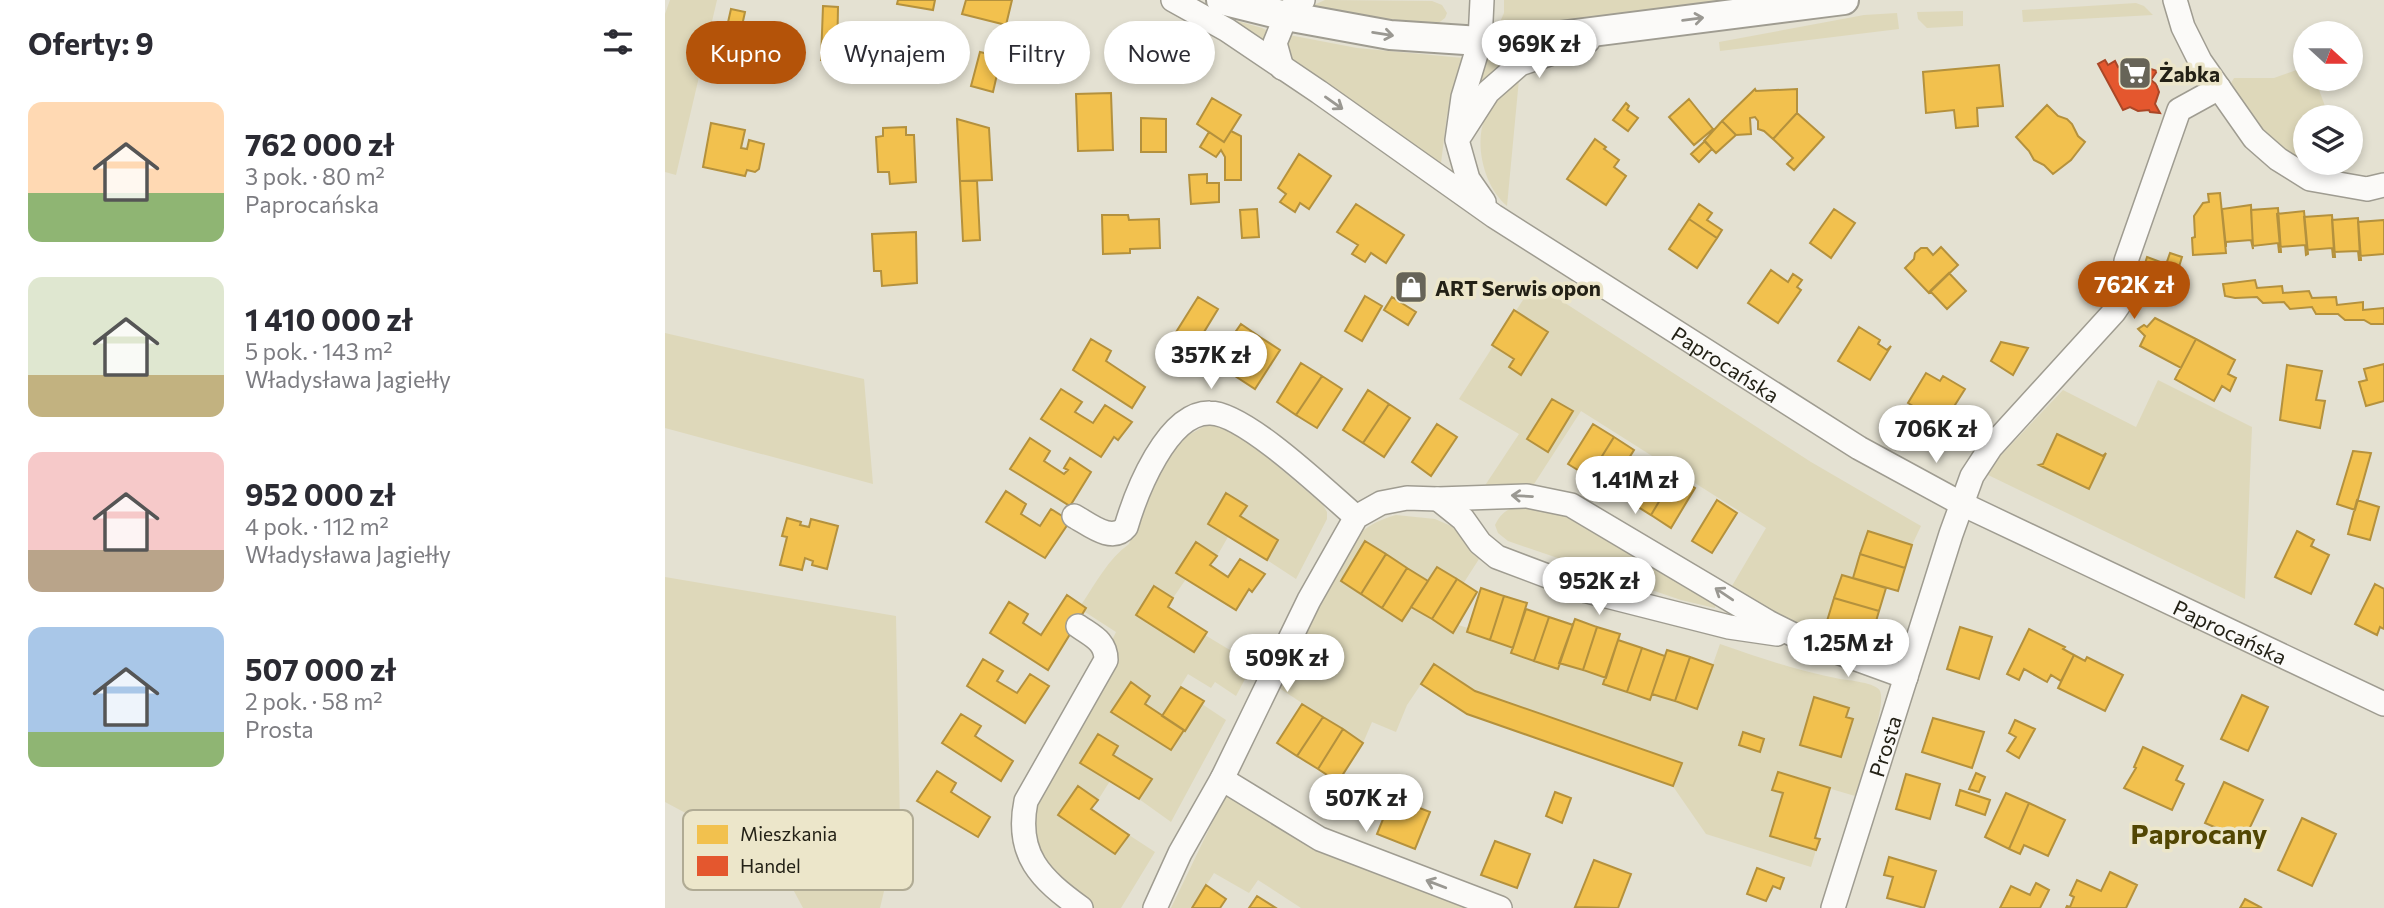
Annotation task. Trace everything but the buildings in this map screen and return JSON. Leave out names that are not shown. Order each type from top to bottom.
[{"type":"street","name":"Paprocańska","points":[[1173,0],[1227,30],[1494,216],[1859,448],[1962,504],[2384,704]]},
{"type":"street","points":[[1221,0],[1294,8],[1390,35],[1480,41],[1552,37],[1844,0]]},
{"type":"street","name":"Paprocańska","points":[[1482,0],[1480,41],[1463,97],[1457,140],[1468,179],[1494,216]]},
{"type":"street","points":[[2175,0],[2183,27],[2200,61],[2254,138],[2278,159],[2310,179],[2367,189],[2384,186]]},
{"type":"street","points":[[1282,68],[1275,43],[1294,8]]},
{"type":"street","points":[[1457,140],[1488,92],[1520,64],[1626,28]]},
{"type":"street","points":[[1962,504],[1972,476],[1991,447],[2124,298],[2127,284],[2126,261],[2179,110],[2219,88]]},
{"type":"street","points":[[1074,516],[1109,534],[1122,532],[1148,472],[1165,442],[1185,420],[1196,415],[1213,413],[1229,418],[1268,442],[1356,517]]},
{"type":"street","points":[[1155,908],[1180,853],[1222,779],[1309,600],[1356,517],[1381,503],[1407,498],[1527,496],[1571,505],[1715,588],[1754,614],[1804,640],[1906,677]]},
{"type":"street","points":[[1438,499],[1463,519],[1480,543],[1497,557],[1587,591],[1729,627],[1804,640]]},
{"type":"street","name":"Prosta","points":[[1833,908],[1962,504]]},
{"type":"street","points":[[1079,626],[1101,642],[1106,660],[1026,801],[1023,827],[1028,852],[1037,871],[1081,908]]},
{"type":"street","points":[[1222,779],[1320,839],[1500,908]]},
{"type":"shaded area","points":[[670,0],[717,0],[712,21],[686,21],[686,84],[697,84],[676,175],[665,172],[665,14]]},
{"type":"shaded area","points":[[1325,0],[1432,1],[1442,5],[1447,13],[1437,24],[1380,21],[1307,8]]},
{"type":"shaded area","points":[[1504,0],[1728,0],[1589,20],[1502,28],[1499,24],[1504,13]]},
{"type":"shaded area","points":[[2136,3],[2144,6],[2153,15],[2023,22],[2022,10]]},
{"type":"shaded area","points":[[1963,11],[1963,26],[1927,28],[1918,19],[1917,12]]},
{"type":"shaded area","points":[[1209,13],[1262,28],[1266,30],[1266,41],[1261,48]]},
{"type":"shaded area","points":[[1897,13],[1899,29],[1720,51],[1719,42],[1864,15]]},
{"type":"shaded area","points":[[1289,35],[1357,48],[1463,58],[1447,115],[1441,163],[1293,67],[1286,47]]},
{"type":"shaded area","points":[[1507,58],[1474,93],[1484,59]]},
{"type":"shaded area","points":[[2293,71],[2293,91],[2319,91],[2325,105],[2293,105],[2293,156],[2267,136],[2227,90],[2234,78],[2274,78]]},
{"type":"shaded area","points":[[1519,79],[1507,206],[1492,188],[1483,164],[1482,126],[1489,110],[1500,96]]},
{"type":"shaded area","points":[[1534,283],[1811,462],[1921,526],[1912,545],[1868,531],[1853,578],[1842,575],[1827,621],[1811,629],[1729,591],[1766,528],[1581,411],[1534,484],[1484,487],[1519,434],[1459,399]]},
{"type":"shaded area","points":[[665,333],[864,379],[873,484],[665,428]]},
{"type":"shaded area","points":[[2158,380],[2252,427],[2245,599],[1984,473],[2063,390],[2136,427]]},
{"type":"shaded area","points":[[1205,426],[1221,426],[1242,436],[1323,505],[1327,519],[1296,579],[1267,560],[1278,540],[1240,516],[1246,506],[1226,494],[1208,523],[1228,537],[1217,556],[1196,543],[1176,573],[1186,579],[1173,598],[1154,586],[1136,615],[1193,652],[1205,635],[1253,664],[1236,696],[1215,682],[1211,688],[1188,674],[1162,716],[1112,712],[1171,750],[1202,704],[1226,720],[1171,822],[1139,799],[1152,779],[1113,755],[1118,746],[1098,734],[1081,764],[1110,781],[1098,800],[1078,787],[1058,815],[1115,854],[1129,835],[1155,852],[1121,908],[1091,908],[1072,896],[1031,847],[1037,796],[1116,632],[1085,612],[1086,608],[1081,605],[1109,564],[1129,544],[1169,453],[1183,438]]},
{"type":"shaded area","points":[[1524,504],[1566,512],[1716,603],[1715,608],[1681,600],[1508,541],[1498,533],[1495,525],[1500,516]]},
{"type":"shaded area","points":[[1396,515],[1435,519],[1451,526],[1461,534],[1466,545],[1479,559],[1463,584],[1437,567],[1428,581],[1365,542],[1341,581],[1402,621],[1411,607],[1452,633],[1458,625],[1468,628],[1467,632],[1513,648],[1512,654],[1557,669],[1559,663],[1697,709],[1720,644],[1794,668],[1862,682],[1878,688],[1880,711],[1855,796],[1777,773],[1772,790],[1783,793],[1770,836],[1816,850],[1811,867],[1706,834],[1672,785],[1681,762],[1475,691],[1434,665],[1407,705],[1396,732],[1372,722],[1363,743],[1276,686],[1305,626],[1359,534],[1376,522]]},
{"type":"shaded area","points":[[665,577],[896,616],[900,810],[683,812],[665,802]]},
{"type":"shaded area","points":[[1226,794],[1473,908],[1301,908],[1258,880],[1249,893],[1214,873],[1192,908],[1171,908]]},
{"type":"shaded area","points":[[793,890],[884,890],[880,908],[803,908]]},
{"type":"place","name":"Żabka","points":[[2135,73]]},
{"type":"place","name":"ART Serwis opon","points":[[1411,287]]},
{"type":"district","name":"Paprocany","points":[[2199,833]]}]
